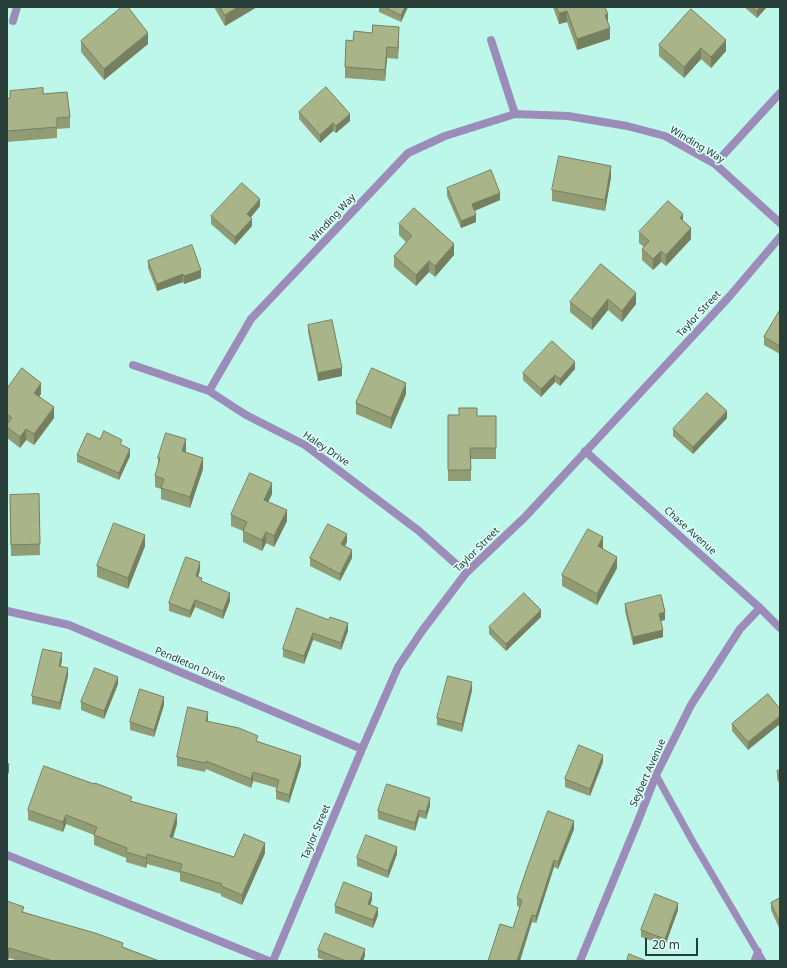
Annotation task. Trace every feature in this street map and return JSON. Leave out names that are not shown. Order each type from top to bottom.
[{"type":"street","points":[[12,21],[17,7]]},
{"type":"street","points":[[491,40],[515,114]]},
{"type":"street","points":[[715,164],[780,93]]},
{"type":"street","name":"Winding Way","points":[[209,391],[251,319],[408,153],[445,136],[515,114],[568,116],[627,126],[665,136],[715,164],[780,223]]},
{"type":"street","name":"Taylor Street","points":[[273,961],[398,667],[422,631],[466,573],[525,517],[729,297],[780,237]]},
{"type":"street","name":"Haley Drive","points":[[133,365],[209,391],[246,415],[305,445],[419,531],[466,573]]},
{"type":"street","name":"Chase Avenue","points":[[586,451],[760,608],[780,628]]},
{"type":"street","name":"Seybert Avenue","points":[[580,961],[656,776],[691,705],[740,629],[760,608]]},
{"type":"street","name":"Pendleton Drive","points":[[7,610],[69,625],[362,749]]},
{"type":"street","points":[[7,855],[269,961]]},
{"type":"lane","points":[[656,776],[763,961]]},
{"type":"lane","points":[[754,961],[758,951]]},
{"type":"building","points":[[122,7],[128,7],[148,33],[104,69],[81,41]]},
{"type":"building","points":[[220,7],[238,7],[225,15]]},
{"type":"building","points":[[385,7],[405,7],[401,15]]},
{"type":"building","points":[[557,7],[605,7],[608,14],[605,15],[610,28],[577,39],[567,11],[559,13]]},
{"type":"building","points":[[753,7],[760,7],[757,11]]},
{"type":"building","points":[[691,9],[726,40],[711,57],[701,48],[684,67],[659,45]]},
{"type":"building","points":[[373,25],[399,27],[398,48],[387,47],[385,70],[345,67],[346,40],[353,41],[354,31],[372,33]]},
{"type":"building","points":[[326,87],[350,114],[336,126],[333,123],[320,135],[299,112]]},
{"type":"building","points":[[43,88],[43,94],[67,92],[70,117],[57,118],[57,127],[7,131],[7,99],[10,98],[10,91]]},
{"type":"building","points":[[559,156],[611,166],[605,200],[552,190]]},
{"type":"building","points":[[491,170],[500,193],[472,204],[476,215],[461,221],[447,188]]},
{"type":"building","points":[[242,183],[260,199],[247,214],[252,219],[235,237],[211,216]]},
{"type":"building","points":[[668,201],[683,214],[680,218],[691,228],[666,255],[661,251],[653,259],[642,249],[649,241],[639,232]]},
{"type":"building","points":[[414,208],[454,244],[435,266],[429,261],[416,275],[394,256],[412,236],[399,224]]},
{"type":"building","points":[[192,245],[201,270],[184,276],[183,274],[157,284],[148,261]]},
{"type":"building","points":[[601,264],[636,293],[622,311],[608,299],[592,319],[570,302]]},
{"type":"building","points":[[780,310],[780,346],[764,337]]},
{"type":"building","points":[[332,320],[342,368],[318,373],[308,325]]},
{"type":"building","points":[[552,341],[575,362],[560,379],[555,375],[541,389],[523,373]]},
{"type":"building","points":[[22,368],[41,383],[34,393],[54,407],[34,434],[26,429],[20,437],[7,427],[7,424],[12,418],[7,414],[7,389]]},
{"type":"building","points":[[372,368],[406,383],[391,418],[356,403]]},
{"type":"building","points":[[707,393],[727,411],[693,447],[673,429]]},
{"type":"building","points":[[459,408],[477,408],[477,416],[496,416],[496,448],[470,448],[471,470],[448,470],[448,415],[459,415]]},
{"type":"building","points":[[104,431],[122,440],[120,444],[130,449],[119,473],[77,455],[87,433],[100,439]]},
{"type":"building","points":[[166,433],[186,439],[182,451],[203,458],[190,497],[161,488],[164,479],[155,476],[160,458],[158,458]]},
{"type":"building","points":[[250,473],[272,483],[264,500],[287,510],[274,536],[266,532],[262,540],[243,531],[247,522],[231,515]]},
{"type":"building","points":[[39,494],[40,544],[11,545],[10,495]]},
{"type":"building","points":[[114,523],[145,535],[128,578],[97,566]]},
{"type":"building","points":[[328,524],[347,534],[341,544],[352,550],[340,574],[310,558]]},
{"type":"building","points":[[588,529],[603,537],[598,546],[617,557],[597,594],[562,575]]},
{"type":"building","points":[[186,557],[200,562],[196,576],[202,578],[201,581],[230,593],[223,611],[195,600],[190,611],[169,603]]},
{"type":"building","points":[[524,593],[541,610],[506,644],[489,627]]},
{"type":"building","points":[[661,595],[665,612],[659,614],[663,630],[633,637],[625,604]]},
{"type":"building","points":[[297,608],[329,620],[330,617],[348,623],[341,643],[313,633],[304,656],[283,649]]},
{"type":"building","points":[[43,649],[62,653],[59,666],[68,668],[60,703],[32,696]]},
{"type":"building","points":[[95,668],[118,677],[104,711],[81,702]]},
{"type":"building","points":[[448,676],[472,682],[462,724],[437,718]]},
{"type":"building","points":[[140,689],[164,697],[154,730],[130,722]]},
{"type":"building","points":[[768,694],[780,709],[780,716],[748,742],[732,724]]},
{"type":"building","points":[[188,707],[208,712],[206,721],[239,728],[258,736],[256,741],[301,756],[289,795],[276,791],[279,780],[253,772],[251,779],[206,761],[205,763],[177,757]]},
{"type":"building","points":[[579,745],[603,755],[590,789],[565,779]]},
{"type":"building","points":[[44,766],[132,797],[130,801],[177,814],[170,837],[234,857],[244,834],[265,843],[242,895],[221,886],[222,884],[180,871],[182,864],[147,854],[146,858],[126,852],[127,848],[94,835],[97,827],[66,815],[63,822],[28,810]]},
{"type":"building","points":[[780,770],[780,778],[777,771]]},
{"type":"building","points":[[387,784],[430,798],[426,812],[419,810],[415,823],[378,811]]},
{"type":"building","points":[[548,811],[574,821],[558,862],[554,860],[536,916],[532,915],[517,961],[488,961],[500,924],[513,928],[522,900],[517,898]]},
{"type":"building","points":[[366,835],[397,847],[388,871],[357,858]]},
{"type":"building","points":[[344,882],[372,893],[368,904],[378,908],[373,920],[335,906]]},
{"type":"building","points":[[655,894],[678,903],[665,939],[641,930]]},
{"type":"building","points":[[780,898],[780,923],[771,903]]},
{"type":"building","points":[[7,901],[24,907],[22,912],[95,933],[123,943],[122,947],[159,961],[53,961],[9,948],[7,952]]},
{"type":"building","points":[[325,933],[365,949],[360,961],[346,961],[318,950]]},
{"type":"building","points":[[629,954],[647,961],[627,961]]}]
